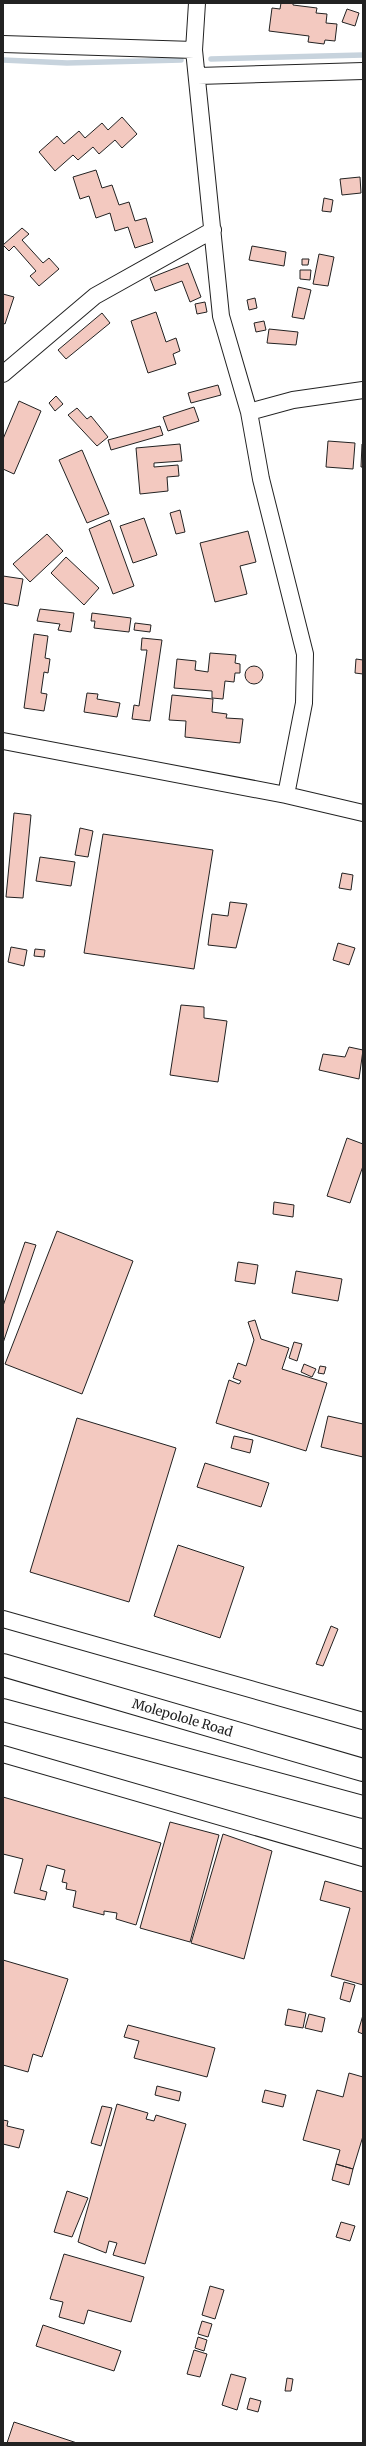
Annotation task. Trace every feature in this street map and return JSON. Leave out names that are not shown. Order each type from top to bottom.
[{"type":"main road","name":"Molepolole Road","points":[[3,1665],[363,1770]]},
{"type":"main road","points":[[3,1710],[363,1807]]},
{"type":"street","points":[[197,3],[194,50],[198,76],[223,328],[249,412],[262,479],[305,654],[304,703],[286,795]]},
{"type":"street","points":[[3,44],[194,50]]},
{"type":"street","points":[[198,76],[363,72]]},
{"type":"street","points":[[3,374],[95,296],[213,230]]},
{"type":"street","points":[[249,412],[293,400],[363,390]]},
{"type":"street","points":[[3,741],[286,795],[363,813]]},
{"type":"street","points":[[3,1619],[363,1721]]},
{"type":"street","points":[[3,1754],[363,1858]]},
{"type":"building","points":[[281,3],[293,3],[293,5],[317,8],[316,13],[327,14],[326,23],[337,24],[335,41],[325,40],[324,44],[308,42],[309,36],[269,31],[272,8],[280,9]]},
{"type":"building","points":[[347,9],[359,13],[355,26],[342,22]]},
{"type":"building","points":[[122,117],[137,134],[122,148],[115,140],[99,154],[93,147],[78,160],[73,155],[55,171],[39,152],[57,136],[64,144],[79,131],[85,138],[102,123],[108,130]]},
{"type":"building","points":[[96,170],[102,188],[112,185],[119,205],[129,202],[135,221],[146,218],[153,242],[135,248],[128,227],[115,231],[110,213],[96,218],[89,196],[80,199],[73,177]]},
{"type":"building","points":[[360,177],[361,193],[342,195],[340,179]]},
{"type":"building","points":[[324,198],[333,200],[331,212],[322,211]]},
{"type":"building","points":[[22,228],[29,234],[22,240],[43,263],[49,258],[59,269],[39,286],[30,276],[36,271],[14,246],[9,251],[3,245]]},
{"type":"building","points":[[252,246],[286,252],[284,266],[249,260]]},
{"type":"building","points":[[319,254],[334,257],[328,286],[313,284]]},
{"type":"building","points":[[302,259],[309,259],[308,265],[302,265]]},
{"type":"building","points":[[188,263],[201,297],[190,302],[182,281],[155,291],[150,278]]},
{"type":"building","points":[[300,270],[311,270],[310,280],[300,279]]},
{"type":"building","points":[[298,287],[311,290],[304,319],[292,317]]},
{"type":"building","points":[[3,294],[14,297],[5,324],[3,323]]},
{"type":"building","points":[[255,298],[257,308],[249,310],[247,300]]},
{"type":"building","points":[[205,302],[207,312],[197,314],[195,304]]},
{"type":"building","points":[[156,312],[166,342],[176,338],[180,351],[173,354],[176,364],[148,373],[131,321]]},
{"type":"building","points":[[102,313],[110,323],[66,359],[58,350]]},
{"type":"building","points":[[264,321],[266,330],[256,332],[254,323]]},
{"type":"building","points":[[269,329],[298,332],[296,345],[267,343]]},
{"type":"building","points":[[218,385],[221,395],[191,403],[188,393]]},
{"type":"building","points":[[56,396],[63,404],[55,411],[49,403]]},
{"type":"building","points":[[19,401],[41,411],[14,474],[3,469],[3,439]]},
{"type":"building","points":[[194,407],[199,421],[168,431],[163,417]]},
{"type":"building","points":[[77,408],[87,419],[91,416],[108,437],[97,446],[68,415]]},
{"type":"building","points":[[160,426],[163,435],[111,450],[108,440]]},
{"type":"building","points":[[328,441],[355,443],[353,469],[326,467]]},
{"type":"building","points":[[180,444],[182,461],[154,463],[154,467],[178,465],[179,476],[167,477],[168,491],[140,494],[136,448]]},
{"type":"building","points":[[362,444],[363,467],[361,467]]},
{"type":"building","points":[[82,450],[109,514],[87,523],[59,460]]},
{"type":"building","points":[[180,510],[185,532],[176,534],[170,513]]},
{"type":"building","points":[[144,518],[157,555],[133,563],[120,526]]},
{"type":"building","points":[[110,520],[134,586],[113,594],[89,529]]},
{"type":"building","points":[[248,531],[256,562],[240,566],[247,594],[215,602],[200,543]]},
{"type":"building","points":[[47,534],[63,551],[30,582],[13,564]]},
{"type":"building","points":[[66,557],[99,588],[84,605],[51,573]]},
{"type":"building","points":[[3,576],[23,579],[18,606],[3,603]]},
{"type":"building","points":[[40,609],[74,613],[71,632],[58,630],[60,624],[37,621]]},
{"type":"building","points":[[92,613],[131,618],[129,632],[94,628],[95,621],[91,621]]},
{"type":"building","points":[[135,623],[151,625],[150,632],[134,630]]},
{"type":"building","points":[[34,634],[48,636],[45,658],[50,659],[48,673],[44,672],[41,693],[47,694],[44,711],[24,708]]},
{"type":"building","points":[[142,638],[162,640],[150,721],[132,719],[134,705],[139,706],[147,650],[141,650]]},
{"type":"building","points":[[210,653],[236,655],[235,663],[240,664],[240,673],[235,673],[234,682],[225,681],[223,699],[212,698],[212,691],[174,688],[177,659],[196,661],[195,670],[208,672]]},
{"type":"building","points":[[356,659],[363,660],[363,674],[355,673]]},
{"type":"building","points":[[254,666],[260,669],[263,675],[260,681],[254,684],[248,681],[245,675],[248,669]]},
{"type":"building","points":[[87,693],[98,694],[97,699],[120,703],[117,717],[84,712]]},
{"type":"building","points":[[172,695],[213,699],[212,712],[227,714],[226,718],[243,719],[240,743],[185,737],[186,721],[169,720]]},
{"type":"building","points":[[14,813],[31,815],[23,898],[6,897]]},
{"type":"building","points":[[80,828],[93,831],[88,857],[75,855]]},
{"type":"building","points":[[103,834],[213,850],[194,969],[84,953]]},
{"type":"building","points":[[40,857],[75,862],[71,886],[36,881]]},
{"type":"building","points":[[342,873],[353,875],[351,890],[339,888]]},
{"type":"building","points":[[230,902],[247,904],[236,948],[208,945],[212,914],[228,916]]},
{"type":"building","points":[[338,943],[355,948],[349,965],[333,960]]},
{"type":"building","points":[[11,947],[27,950],[24,966],[8,962]]},
{"type":"building","points":[[35,949],[45,950],[44,957],[34,956]]},
{"type":"building","points":[[181,1005],[204,1007],[204,1018],[227,1021],[218,1082],[170,1075]]},
{"type":"building","points":[[349,1047],[363,1050],[359,1079],[319,1070],[323,1054],[345,1057]]},
{"type":"building","points":[[347,1138],[363,1144],[363,1166],[350,1203],[327,1196]]},
{"type":"building","points":[[274,1202],[294,1205],[293,1217],[273,1214]]},
{"type":"building","points":[[57,1231],[133,1261],[82,1394],[5,1364]]},
{"type":"building","points":[[25,1242],[36,1245],[3,1343],[3,1306]]},
{"type":"building","points":[[238,1262],[258,1265],[255,1284],[235,1281]]},
{"type":"building","points":[[296,1271],[342,1279],[338,1301],[292,1293]]},
{"type":"building","points":[[255,1320],[261,1339],[289,1348],[282,1369],[327,1383],[306,1451],[216,1423],[229,1380],[239,1384],[241,1381],[233,1378],[238,1363],[246,1366],[254,1340],[248,1322]]},
{"type":"building","points":[[294,1342],[302,1344],[297,1361],[289,1358]]},
{"type":"building","points":[[304,1364],[316,1369],[312,1377],[301,1372]]},
{"type":"building","points":[[320,1366],[326,1367],[324,1374],[318,1373]]},
{"type":"building","points":[[328,1416],[363,1424],[363,1457],[321,1447]]},
{"type":"building","points":[[77,1418],[176,1448],[129,1602],[30,1572]]},
{"type":"building","points":[[234,1436],[253,1440],[250,1453],[231,1448]]},
{"type":"building","points":[[205,1463],[269,1483],[261,1507],[197,1487]]},
{"type":"building","points":[[178,1545],[244,1567],[220,1638],[154,1616]]},
{"type":"building","points":[[331,1626],[338,1629],[323,1666],[316,1664]]},
{"type":"building","points":[[3,1797],[161,1843],[136,1925],[116,1919],[117,1913],[104,1911],[104,1915],[73,1907],[76,1891],[66,1889],[67,1883],[62,1882],[65,1870],[47,1865],[40,1890],[47,1892],[45,1900],[14,1893],[23,1859],[3,1854]]},
{"type":"building","points":[[170,1822],[219,1835],[190,1942],[140,1928]]},
{"type":"building","points":[[223,1834],[272,1851],[244,1959],[191,1943]]},
{"type":"building","points":[[325,1881],[363,1892],[363,1985],[331,1976],[350,1908],[320,1900]]},
{"type":"building","points":[[3,1960],[68,1979],[42,2057],[33,2054],[28,2072],[3,2065]]},
{"type":"building","points":[[344,1982],[355,1985],[350,2002],[340,1999]]},
{"type":"building","points":[[288,2009],[306,2013],[303,2028],[285,2025]]},
{"type":"building","points":[[309,2014],[325,2018],[322,2032],[305,2028]]},
{"type":"building","points":[[363,2015],[363,2034],[358,2032]]},
{"type":"building","points":[[128,2025],[215,2048],[207,2077],[134,2058],[139,2041],[124,2037]]},
{"type":"building","points":[[349,2073],[363,2077],[363,2136],[353,2169],[336,2164],[340,2150],[303,2140],[317,2090],[343,2097]]},
{"type":"building","points":[[157,2086],[181,2092],[179,2101],[155,2095]]},
{"type":"building","points":[[265,2090],[286,2095],[283,2107],[262,2102]]},
{"type":"building","points":[[117,2104],[148,2113],[146,2119],[154,2121],[156,2115],[186,2124],[145,2264],[113,2255],[117,2243],[109,2241],[106,2253],[78,2242]]},
{"type":"building","points":[[102,2106],[112,2108],[101,2146],[91,2143]]},
{"type":"building","points":[[3,2120],[8,2121],[7,2126],[24,2130],[19,2148],[3,2144]]},
{"type":"building","points":[[336,2164],[353,2169],[349,2185],[332,2180]]},
{"type":"building","points":[[67,2191],[88,2198],[72,2237],[54,2232]]},
{"type":"building","points":[[341,2222],[355,2226],[350,2241],[336,2237]]},
{"type":"building","points":[[64,2254],[144,2277],[131,2322],[88,2310],[84,2324],[59,2317],[63,2302],[50,2299]]},
{"type":"building","points":[[210,2286],[224,2290],[215,2319],[202,2315]]},
{"type":"building","points":[[202,2321],[212,2324],[208,2337],[198,2334]]},
{"type":"building","points":[[43,2325],[121,2351],[114,2371],[36,2346]]},
{"type":"building","points":[[198,2337],[207,2340],[204,2351],[195,2348]]},
{"type":"building","points":[[194,2350],[207,2354],[200,2377],[187,2374]]},
{"type":"building","points":[[231,2374],[246,2378],[237,2410],[222,2405]]},
{"type":"building","points":[[287,2378],[293,2379],[291,2391],[285,2391]]},
{"type":"building","points":[[250,2398],[261,2401],[258,2412],[247,2409]]},
{"type":"building","points":[[14,2422],[77,2443],[7,2443]]},
{"type":"waterway","points":[[211,59],[363,55]]},
{"type":"waterway","points":[[3,60],[67,63],[181,60]]}]
